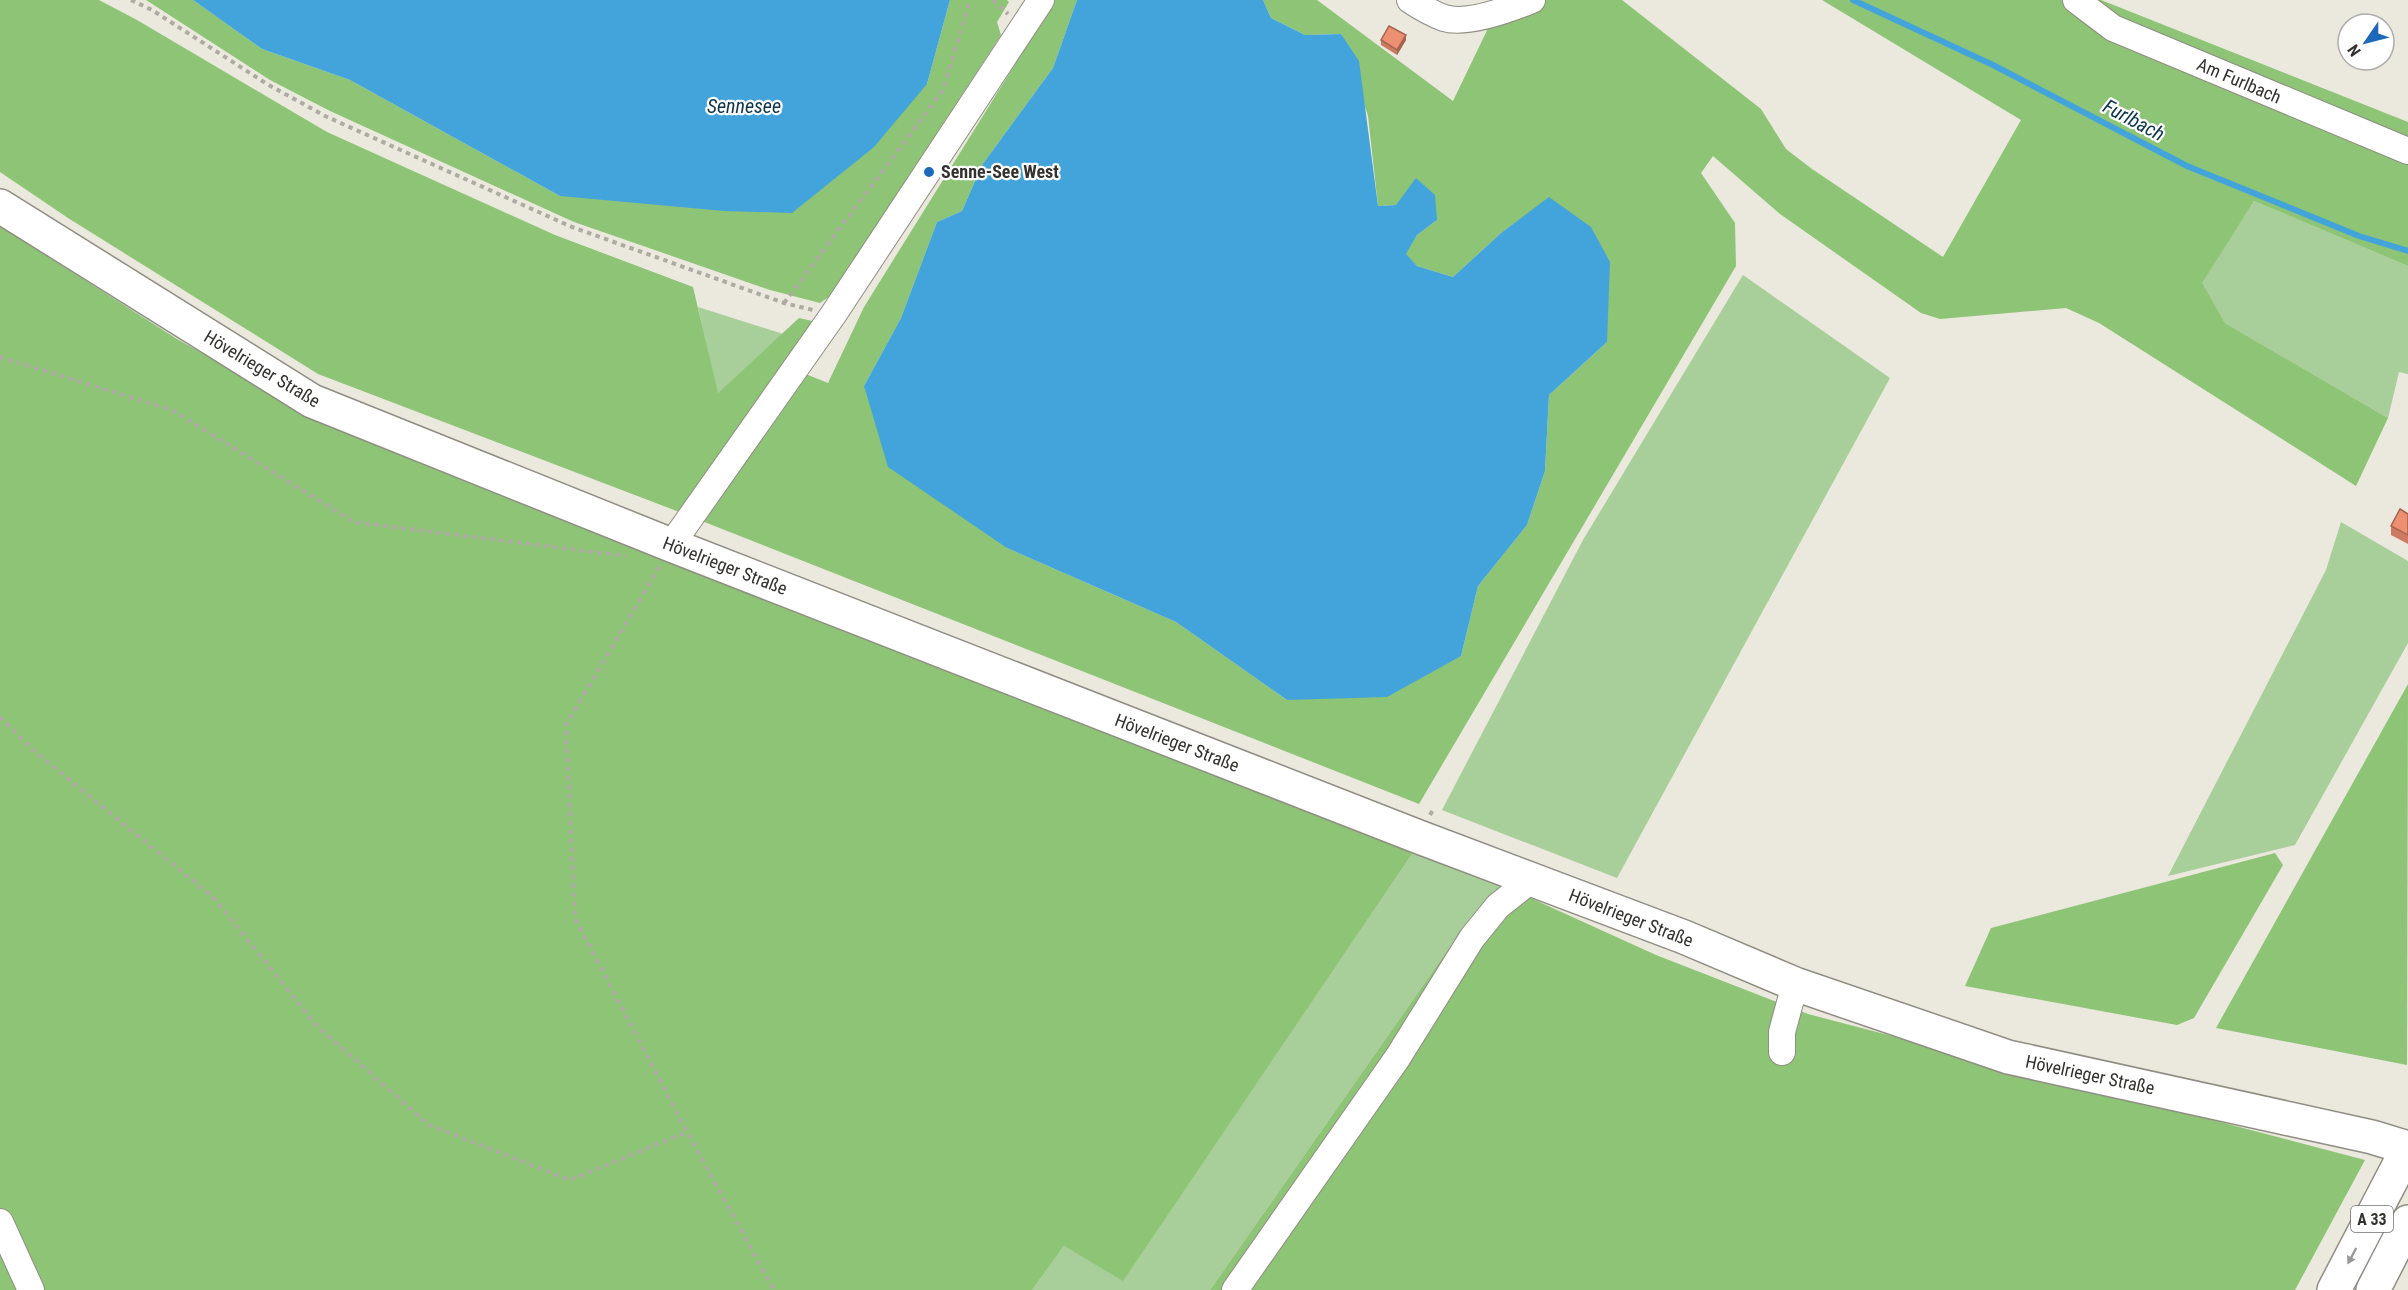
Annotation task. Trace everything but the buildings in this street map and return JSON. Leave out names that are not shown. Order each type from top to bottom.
[{"type":"main road","name":"Hövelrieger Straße","points":[[0,206],[312,401],[671,545],[1683,937],[1795,984],[2008,1057],[2372,1137],[2408,1148]]},
{"type":"main road","name":"A 33","points":[[2334,1290],[2408,1148]]},
{"type":"main road","name":"A 33","points":[[2373,1290],[2408,1222]]},
{"type":"street","points":[[671,545],[833,315],[1041,0]]},
{"type":"street","points":[[1410,0],[1444,18],[1463,19],[1480,17],[1532,0]]},
{"type":"street","name":"Am Furlbach","points":[[2076,0],[2113,28],[2408,151]]},
{"type":"street","points":[[1235,1290],[1398,1057],[1472,938],[1498,906],[1531,880]]},
{"type":"street","points":[[1782,1052],[1782,1032],[1795,984]]},
{"type":"street","points":[[0,1222],[31,1290]]},
{"type":"path","points":[[130,0],[152,10],[267,84],[325,116],[572,227],[784,303],[943,90],[970,0]]},
{"type":"path","points":[[0,357],[172,410],[354,522],[629,556]]},
{"type":"path","points":[[671,545],[566,725],[575,919],[687,1132],[774,1290]]},
{"type":"path","points":[[0,717],[33,750],[213,897],[317,1026],[429,1125],[570,1180],[687,1132]]},
{"type":"path","points":[[1419,811],[1441,819]]},
{"type":"green space","points":[[0,0],[99,0],[327,132],[555,235],[693,287],[718,393],[799,318],[821,323],[788,367],[828,383],[864,307],[1055,0],[1077,0],[1053,68],[982,165],[962,211],[937,222],[901,318],[864,386],[1007,548],[1176,622],[1287,700],[1461,656],[1478,586],[1527,525],[1545,471],[1549,395],[1607,342],[1549,198],[1501,233],[1453,277],[1417,266],[1405,254],[1417,235],[1437,220],[1396,205],[1378,206],[1368,116],[1341,34],[1305,35],[1271,18],[1263,0],[1317,0],[1453,101],[1492,20],[1490,0],[1622,0],[1761,109],[1786,149],[1943,257],[2021,120],[1822,0],[2101,0],[2408,122],[2408,266],[2254,201],[2202,283],[2225,323],[2388,418],[2356,486],[2099,323],[2066,308],[1940,319],[1921,313],[1780,214],[1713,156],[1701,173],[1735,223],[1736,266],[1419,804],[674,510],[318,374],[68,218],[0,172]]},
{"type":"green space","points":[[146,0],[193,0],[262,49],[350,80],[560,196],[927,84],[950,0],[1007,0],[1009,2],[997,22],[1001,35],[830,296],[820,303],[770,290],[574,222],[330,111],[270,80]]},
{"type":"green space","points":[[2254,201],[2408,266],[2408,374],[2399,372],[2388,418],[2225,323],[2201,283]]},
{"type":"green space","points":[[0,226],[177,339],[305,412],[1416,848],[1123,1281],[1064,1246],[1032,1290],[0,1290]]},
{"type":"green space","points":[[1743,275],[1890,378],[1617,878],[1442,810],[1583,540]]},
{"type":"green space","points":[[698,307],[783,334],[717,394]]},
{"type":"green space","points":[[2341,522],[2408,561],[2408,643],[2295,845],[2168,876],[2326,570]]},
{"type":"green space","points":[[2408,684],[2407,1065],[2216,1028]]},
{"type":"green space","points":[[1416,848],[1504,886],[1468,921],[1210,1290],[1032,1290],[1064,1246],[1123,1280]]},
{"type":"green space","points":[[2275,853],[2283,865],[2194,1018],[2177,1025],[1965,986],[1991,928]]},
{"type":"green space","points":[[1504,886],[1656,955],[1808,1014],[2365,1160],[2295,1290],[1210,1290],[1468,921]]},
{"type":"water","name":"Sennesee","points":[[193,0],[950,0],[927,84],[874,147],[792,213],[724,211],[560,196],[350,80],[262,49]]},
{"type":"water","points":[[1077,0],[1263,0],[1271,18],[1305,35],[1341,34],[1359,61],[1378,206],[1396,205],[1416,178],[1435,195],[1437,220],[1417,235],[1406,254],[1417,266],[1453,277],[1501,233],[1549,197],[1591,227],[1610,262],[1607,342],[1549,395],[1545,471],[1527,525],[1478,586],[1461,656],[1387,697],[1287,700],[1176,622],[1007,548],[888,467],[864,386],[901,318],[937,222],[962,211],[982,165],[1053,68]]},
{"type":"waterway","name":"Furlbach","points":[[1853,0],[1993,65],[2187,166],[2359,236],[2408,251]]},
{"type":"place","name":"Senne-See West","points":[[929,172]]}]
